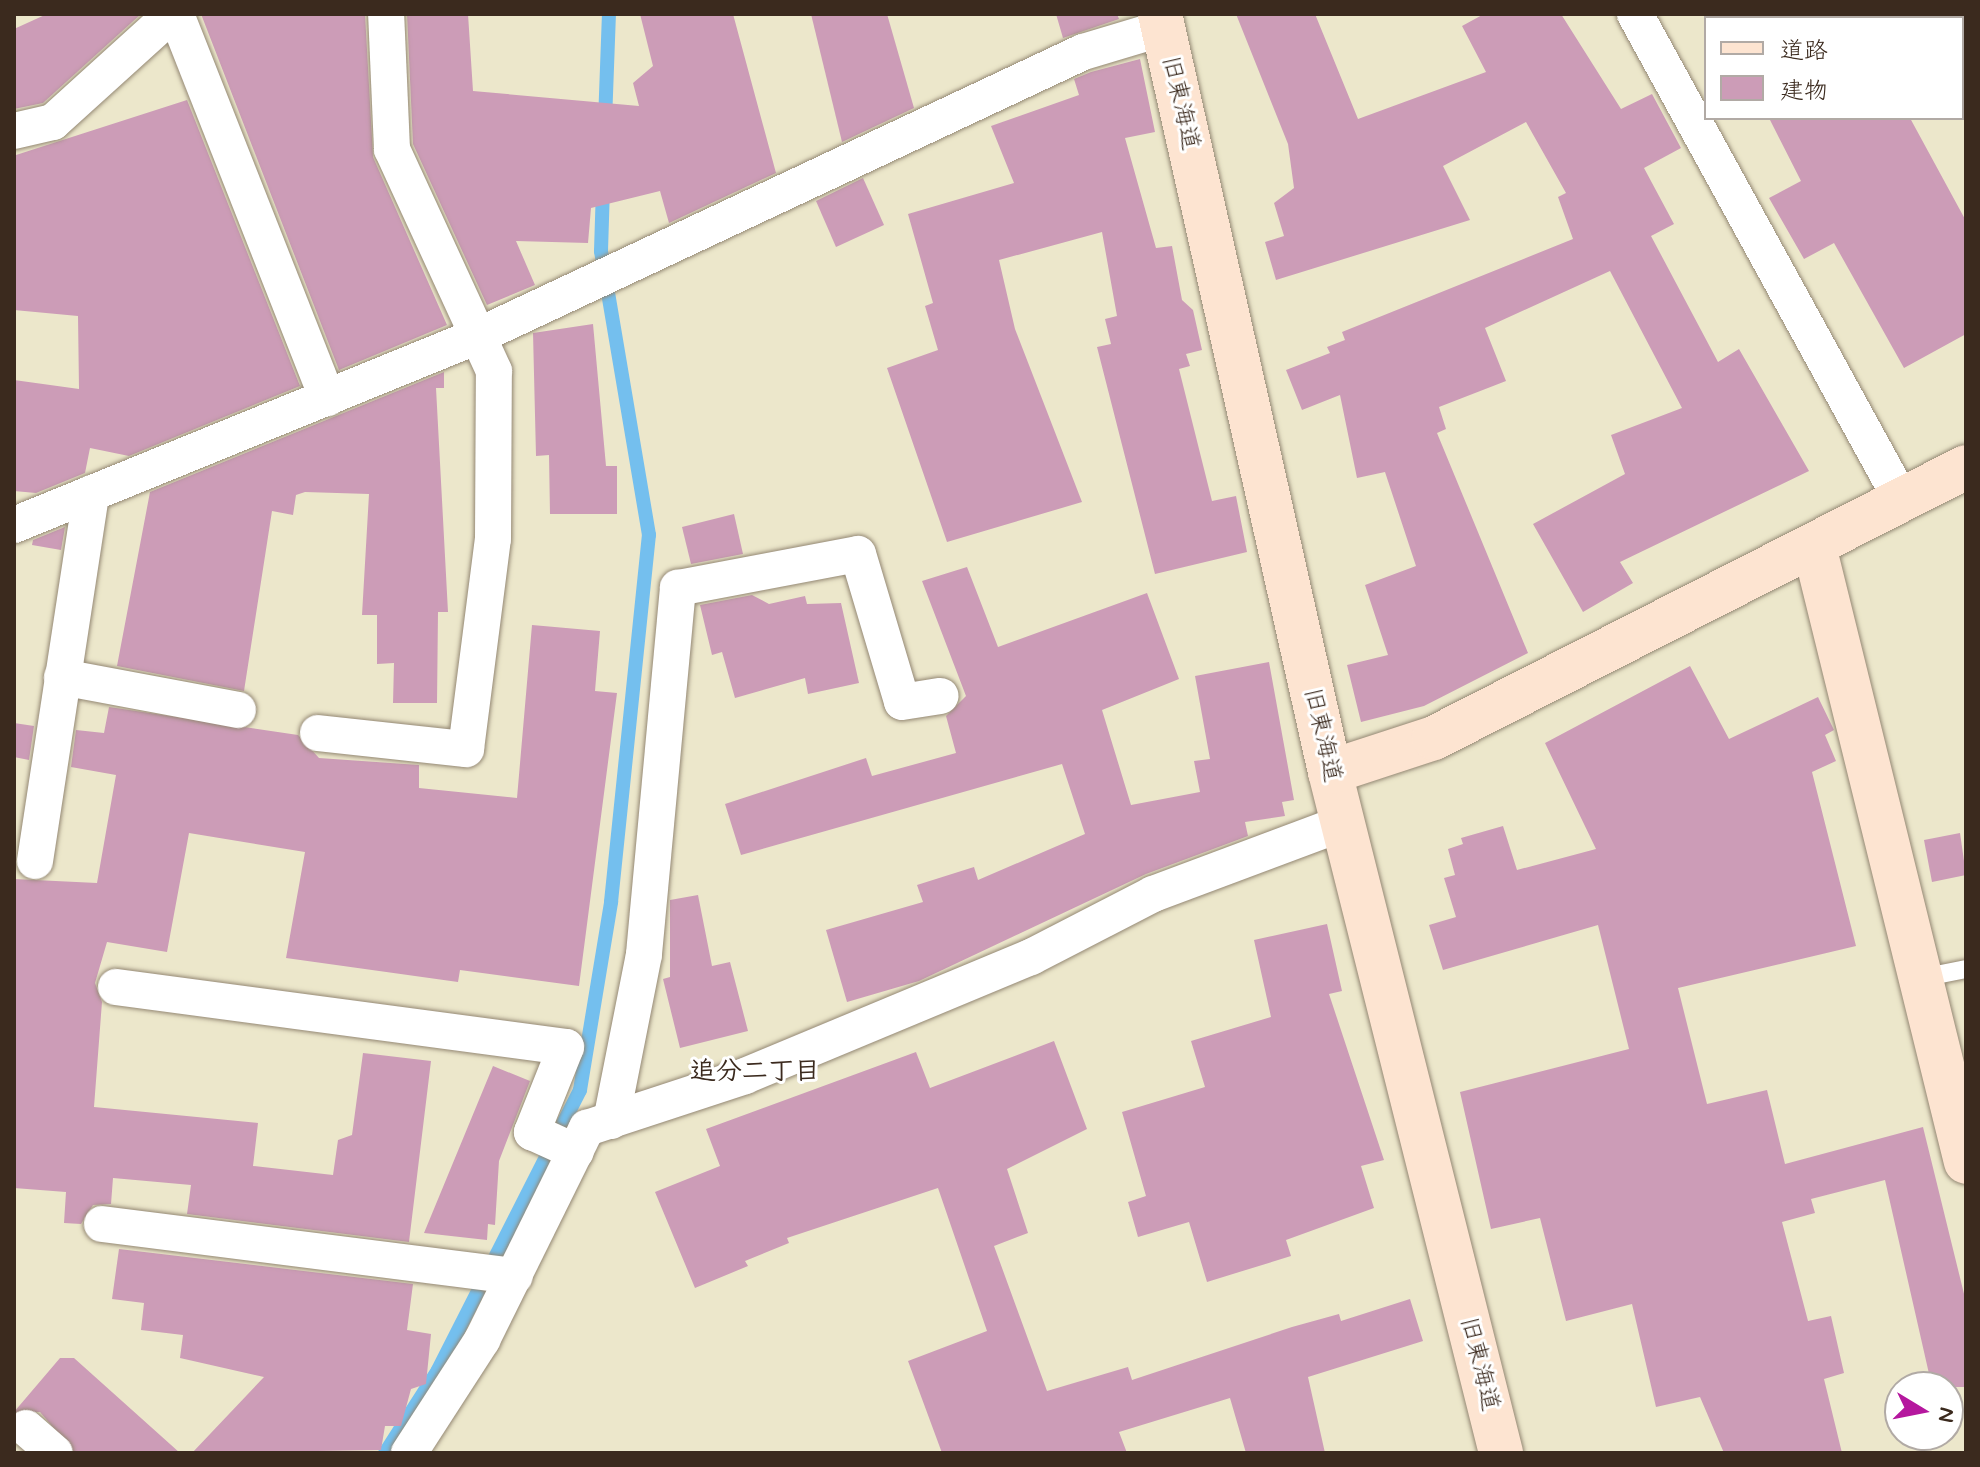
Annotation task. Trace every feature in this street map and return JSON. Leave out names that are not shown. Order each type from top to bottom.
[{"type":"street","points":[[14,131],[53,122],[174,14],[327,398]]},
{"type":"street","points":[[318,733],[466,749],[493,539],[494,371],[392,149],[386,14]]},
{"type":"street","points":[[1635,14],[1901,499]]},
{"type":"street","points":[[14,525],[480,335],[1083,52],[1161,21]]},
{"type":"street","name":"旧東海道","points":[[1161,21],[1330,772],[1501,1453]]},
{"type":"street","points":[[1330,772],[1434,738],[1815,550],[1901,499],[1966,467]]},
{"type":"street","points":[[35,861],[91,493]]},
{"type":"street","points":[[1815,550],[1966,1162]]},
{"type":"street","points":[[611,1121],[644,954],[678,588],[858,554],[902,702],[941,696]]},
{"type":"street","points":[[62,677],[238,710]]},
{"type":"street","points":[[409,1453],[515,1276],[587,1128],[745,1076],[1031,957],[1153,894],[1343,823]]},
{"type":"street","points":[[116,987],[566,1047],[532,1132],[576,1152]]},
{"type":"street","points":[[102,1224],[515,1276]]},
{"type":"street","points":[[26,1428],[55,1453]]},
{"type":"lane","points":[[1921,978],[1966,969]]},
{"type":"building","points":[[47,14],[141,14],[43,103],[14,109],[14,29]]},
{"type":"building","points":[[201,14],[365,14],[373,157],[447,325],[339,370]]},
{"type":"building","points":[[407,14],[468,14],[473,91],[639,106],[633,83],[653,66],[640,14],[733,14],[776,173],[669,223],[660,191],[591,208],[588,243],[516,241],[535,285],[487,305],[413,144]]},
{"type":"building","points":[[811,14],[887,14],[914,108],[842,142]]},
{"type":"building","points":[[1056,14],[1117,14],[1119,19],[1063,38]]},
{"type":"building","points":[[1236,14],[1315,14],[1358,119],[1486,72],[1462,26],[1484,14],[1561,14],[1621,109],[1652,94],[1681,148],[1644,168],[1674,224],[1651,236],[1718,362],[1739,349],[1809,471],[1620,562],[1633,583],[1583,612],[1533,524],[1625,474],[1611,435],[1682,408],[1610,271],[1485,328],[1506,381],[1439,407],[1446,429],[1437,433],[1528,653],[1424,706],[1361,722],[1347,665],[1388,655],[1365,585],[1416,566],[1385,472],[1357,478],[1340,395],[1302,410],[1286,370],[1330,353],[1327,347],[1345,340],[1342,332],[1573,239],[1558,197],[1566,193],[1526,122],[1443,166],[1470,220],[1276,280],[1265,242],[1284,236],[1274,203],[1294,188],[1288,144]]},
{"type":"building","points":[[1140,59],[1155,132],[1125,138],[1156,248],[1172,246],[1182,300],[1193,310],[1202,350],[1186,354],[1190,366],[1179,369],[1212,501],[1236,496],[1247,552],[1155,574],[1097,347],[1111,344],[1105,319],[1117,316],[1102,232],[999,260],[1015,329],[1082,502],[947,542],[887,368],[938,350],[925,306],[933,303],[908,214],[1014,183],[991,126],[1079,95],[1074,79]]},
{"type":"building","points":[[187,100],[300,386],[129,456],[90,448],[85,473],[36,493],[14,491],[14,380],[79,389],[78,316],[14,310],[16,155]]},
{"type":"building","points":[[1770,120],[1911,120],[1966,221],[1966,334],[1904,368],[1834,243],[1804,259],[1769,198],[1801,181]]},
{"type":"building","points":[[863,178],[884,225],[836,247],[816,201]]},
{"type":"building","points":[[593,324],[606,466],[617,466],[617,514],[550,514],[549,455],[536,456],[533,333]]},
{"type":"building","points":[[444,372],[444,388],[436,388],[448,612],[438,612],[437,703],[393,703],[394,663],[377,664],[377,615],[362,615],[369,494],[305,492],[296,495],[293,515],[272,511],[244,691],[117,666],[150,492]]},
{"type":"building","points":[[734,514],[743,554],[691,564],[682,527]]},
{"type":"building","points":[[65,527],[61,550],[32,545],[33,540]]},
{"type":"building","points":[[967,567],[998,647],[1147,593],[1179,679],[1102,710],[1131,805],[1200,792],[1194,761],[1210,759],[1195,676],[1269,662],[1294,800],[1282,802],[1285,816],[1245,822],[1248,836],[1146,874],[919,981],[847,1002],[826,930],[923,902],[917,885],[974,867],[978,880],[1085,834],[1062,764],[741,855],[725,804],[866,758],[872,776],[956,753],[946,716],[966,696],[922,581]]},
{"type":"building","points":[[752,595],[769,604],[805,596],[807,604],[841,603],[859,683],[808,694],[805,678],[735,698],[722,652],[712,655],[700,605]]},
{"type":"building","points":[[532,625],[600,631],[595,691],[617,693],[579,986],[460,970],[458,982],[286,958],[305,852],[189,833],[167,952],[107,942],[95,983],[102,1002],[94,1107],[258,1123],[253,1166],[333,1175],[338,1140],[352,1135],[363,1053],[431,1061],[409,1242],[187,1214],[191,1185],[113,1178],[111,1204],[93,1205],[81,1224],[64,1223],[66,1192],[14,1188],[14,879],[97,883],[116,775],[71,767],[76,730],[104,733],[109,707],[298,735],[319,758],[419,765],[419,788],[517,798]]},
{"type":"building","points":[[1690,666],[1729,739],[1818,697],[1834,730],[1825,735],[1836,761],[1812,772],[1856,946],[1678,988],[1707,1104],[1767,1090],[1785,1164],[1923,1127],[1966,1302],[1966,1387],[1964,1371],[1928,1371],[1885,1180],[1811,1199],[1815,1213],[1782,1222],[1808,1321],[1831,1316],[1844,1373],[1824,1379],[1842,1453],[1724,1453],[1700,1397],[1656,1407],[1632,1304],[1566,1321],[1540,1218],[1491,1229],[1460,1092],[1629,1049],[1598,925],[1443,970],[1429,925],[1456,917],[1444,878],[1455,875],[1448,849],[1463,844],[1461,838],[1503,826],[1517,870],[1596,849],[1545,743]]},
{"type":"building","points":[[14,723],[34,726],[29,760],[14,757]]},
{"type":"building","points":[[1960,833],[1966,875],[1932,882],[1924,840]]},
{"type":"building","points":[[698,895],[712,966],[730,962],[748,1031],[680,1048],[663,979],[670,977],[670,900]]},
{"type":"building","points":[[1327,924],[1342,991],[1329,994],[1384,1160],[1361,1166],[1374,1208],[1286,1240],[1291,1256],[1207,1282],[1189,1222],[1138,1237],[1128,1202],[1146,1196],[1122,1112],[1205,1087],[1191,1041],[1271,1017],[1254,940]]},
{"type":"building","points":[[1054,1041],[1087,1129],[1007,1169],[1028,1233],[994,1246],[1047,1391],[1128,1367],[1132,1380],[1292,1327],[1339,1314],[1341,1321],[1410,1299],[1423,1341],[1308,1377],[1325,1453],[1246,1453],[1230,1398],[1119,1432],[1127,1453],[942,1453],[908,1361],[987,1331],[938,1188],[787,1238],[789,1243],[745,1261],[748,1266],[695,1288],[655,1192],[720,1166],[706,1129],[916,1052],[930,1088]]},
{"type":"building","points":[[493,1066],[530,1081],[499,1161],[495,1225],[488,1224],[487,1240],[424,1233]]},
{"type":"building","points":[[119,1249],[413,1284],[407,1330],[431,1334],[426,1384],[411,1389],[401,1426],[385,1426],[381,1450],[192,1453],[264,1377],[180,1358],[183,1335],[141,1330],[144,1303],[112,1299]]},
{"type":"building","points":[[60,1358],[74,1358],[180,1453],[75,1453],[40,1412],[14,1412]]},
{"type":"waterway","points":[[605,122],[609,14]]},
{"type":"waterway","points":[[385,1453],[438,1370],[580,1090],[611,902],[649,535],[601,251],[603,187]]},
{"type":"district","name":"追分二丁目","points":[[755,1073]]}]
